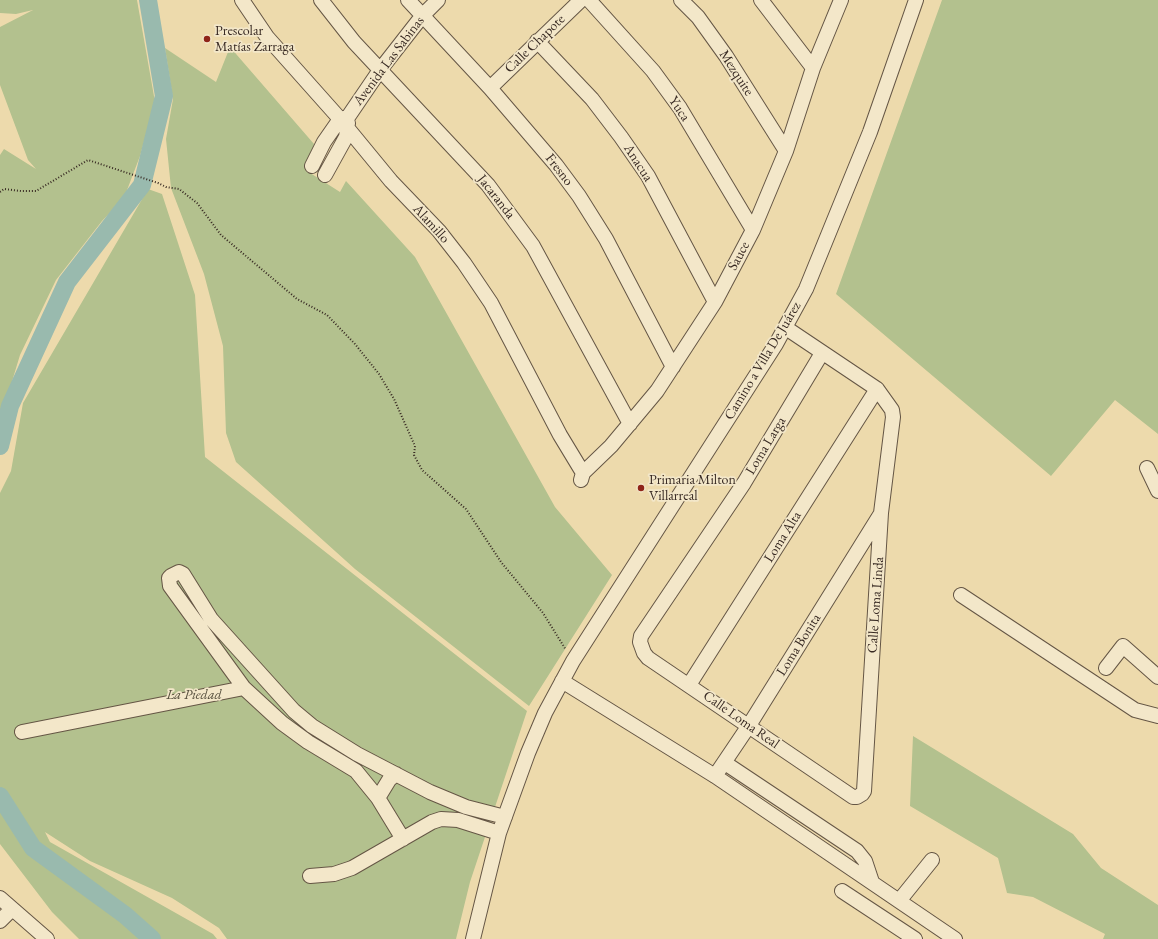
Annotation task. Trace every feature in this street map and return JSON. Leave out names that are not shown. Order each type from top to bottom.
[{"type":"street","name":"Alamillo","points":[[242,0],[267,37],[345,122],[391,181],[439,230],[464,263],[491,303],[582,477]]},
{"type":"street","name":"Jacaranda","points":[[321,0],[354,42],[488,185],[533,246],[630,424]]},
{"type":"street","name":"Fresno","points":[[408,0],[490,88],[556,165],[579,196],[606,239],[673,367]]},
{"type":"street","name":"Avenida Las Sabinas","points":[[345,122],[380,70],[423,15],[438,0]]},
{"type":"street","name":"Calle Chapote","points":[[490,88],[581,0]]},
{"type":"street","name":"Yuca","points":[[589,0],[653,71],[680,108],[753,230]]},
{"type":"street","name":"Mezquite","points":[[681,0],[698,17],[726,56],[786,151]]},
{"type":"street","points":[[762,0],[813,68]]},
{"type":"street","name":"Sauce","points":[[582,477],[612,446],[657,392],[715,302],[753,230],[786,151],[813,68],[841,0]]},
{"type":"street","name":"Camino a Villa De Juárez","points":[[472,939],[498,833],[528,753],[555,695],[573,661],[786,328],[806,289],[870,132],[916,0]]},
{"type":"street","name":"Anacua","points":[[537,41],[592,99],[621,136],[648,176],[715,302]]},
{"type":"street","points":[[312,166],[324,142],[345,122]]},
{"type":"street","points":[[325,175],[338,153],[345,122]]},
{"type":"street","points":[[786,328],[877,389]]},
{"type":"street","name":"Loma Larga","points":[[641,636],[744,483],[822,353]]},
{"type":"street","name":"Calle Loma Linda","points":[[853,797],[860,797],[864,790],[882,513],[893,417],[890,405],[877,389]]},
{"type":"street","name":"Loma Alta","points":[[689,685],[877,389]]},
{"type":"street","points":[[1147,468],[1158,491]]},
{"type":"street","name":"Loma Bonita","points":[[715,776],[748,727],[882,513]]},
{"type":"street","points":[[403,838],[378,798],[356,771],[308,742],[282,723],[244,688],[170,586],[169,578],[171,576],[179,572],[183,574],[211,619],[294,711],[312,726],[357,754],[430,792],[466,807],[504,817]]},
{"type":"street","points":[[961,595],[1135,710],[1158,716]]},
{"type":"street","name":"Calle Loma Real","points":[[641,636],[641,648],[648,658],[853,797]]},
{"type":"street","points":[[1106,668],[1123,646],[1158,677]]},
{"type":"street","points":[[562,681],[715,776],[955,939]]},
{"type":"street","points":[[22,732],[244,688]]},
{"type":"street","points":[[282,723],[294,711]]},
{"type":"street","points":[[725,763],[857,851],[865,861],[872,882]]},
{"type":"street","points":[[378,798],[389,780],[396,774]]},
{"type":"street","points":[[310,876],[334,874],[352,868],[432,822],[450,819],[498,833]]},
{"type":"street","points":[[899,901],[932,860]]},
{"type":"street","points":[[842,891],[915,939]]},
{"type":"street","points":[[0,898],[47,939]]},
{"type":"street","points":[[0,921],[12,909]]},
{"type":"path","points":[[0,192],[4,188],[21,191],[36,191],[88,160],[166,187],[179,189],[197,203],[221,235],[297,299],[327,315],[355,344],[379,374],[394,398],[415,446],[414,455],[422,470],[466,509],[501,562],[543,613],[573,661]]},
{"type":"green space","points":[[0,0],[137,0],[155,102],[140,156],[124,198],[102,221],[56,280],[20,355],[0,421],[0,155],[4,149],[36,169],[28,160],[0,85],[0,27],[33,10],[16,14],[0,13]]},
{"type":"green space","points":[[942,0],[1158,0],[1158,434],[1115,400],[1051,476],[836,294]]},
{"type":"green space","points":[[230,47],[314,144],[307,171],[340,192],[346,181],[415,257],[555,507],[612,575],[529,706],[355,569],[236,462],[226,433],[223,346],[204,274],[171,188],[166,139],[173,99],[165,48],[216,82]]},
{"type":"green space","name":"La Piedad","points":[[148,189],[162,194],[195,295],[205,457],[527,711],[470,882],[456,939],[227,939],[219,928],[172,898],[90,861],[45,832],[50,842],[213,934],[217,939],[79,939],[52,912],[0,844],[0,493],[11,471],[23,403]]},
{"type":"green space","points":[[913,736],[1073,834],[1101,868],[1158,905],[1158,939],[1103,939],[1105,934],[1033,897],[1007,893],[998,858],[910,806]]},
{"type":"waterway","points":[[0,446],[10,406],[67,282],[142,185],[164,96],[148,0]]},
{"type":"waterway","points":[[0,796],[33,848],[125,915],[152,939]]},
{"type":"place","name":"Prescolar Matías Zarraga","points":[[207,39]]},
{"type":"place","name":"Primaria Milton Villarreal","points":[[641,488]]}]
